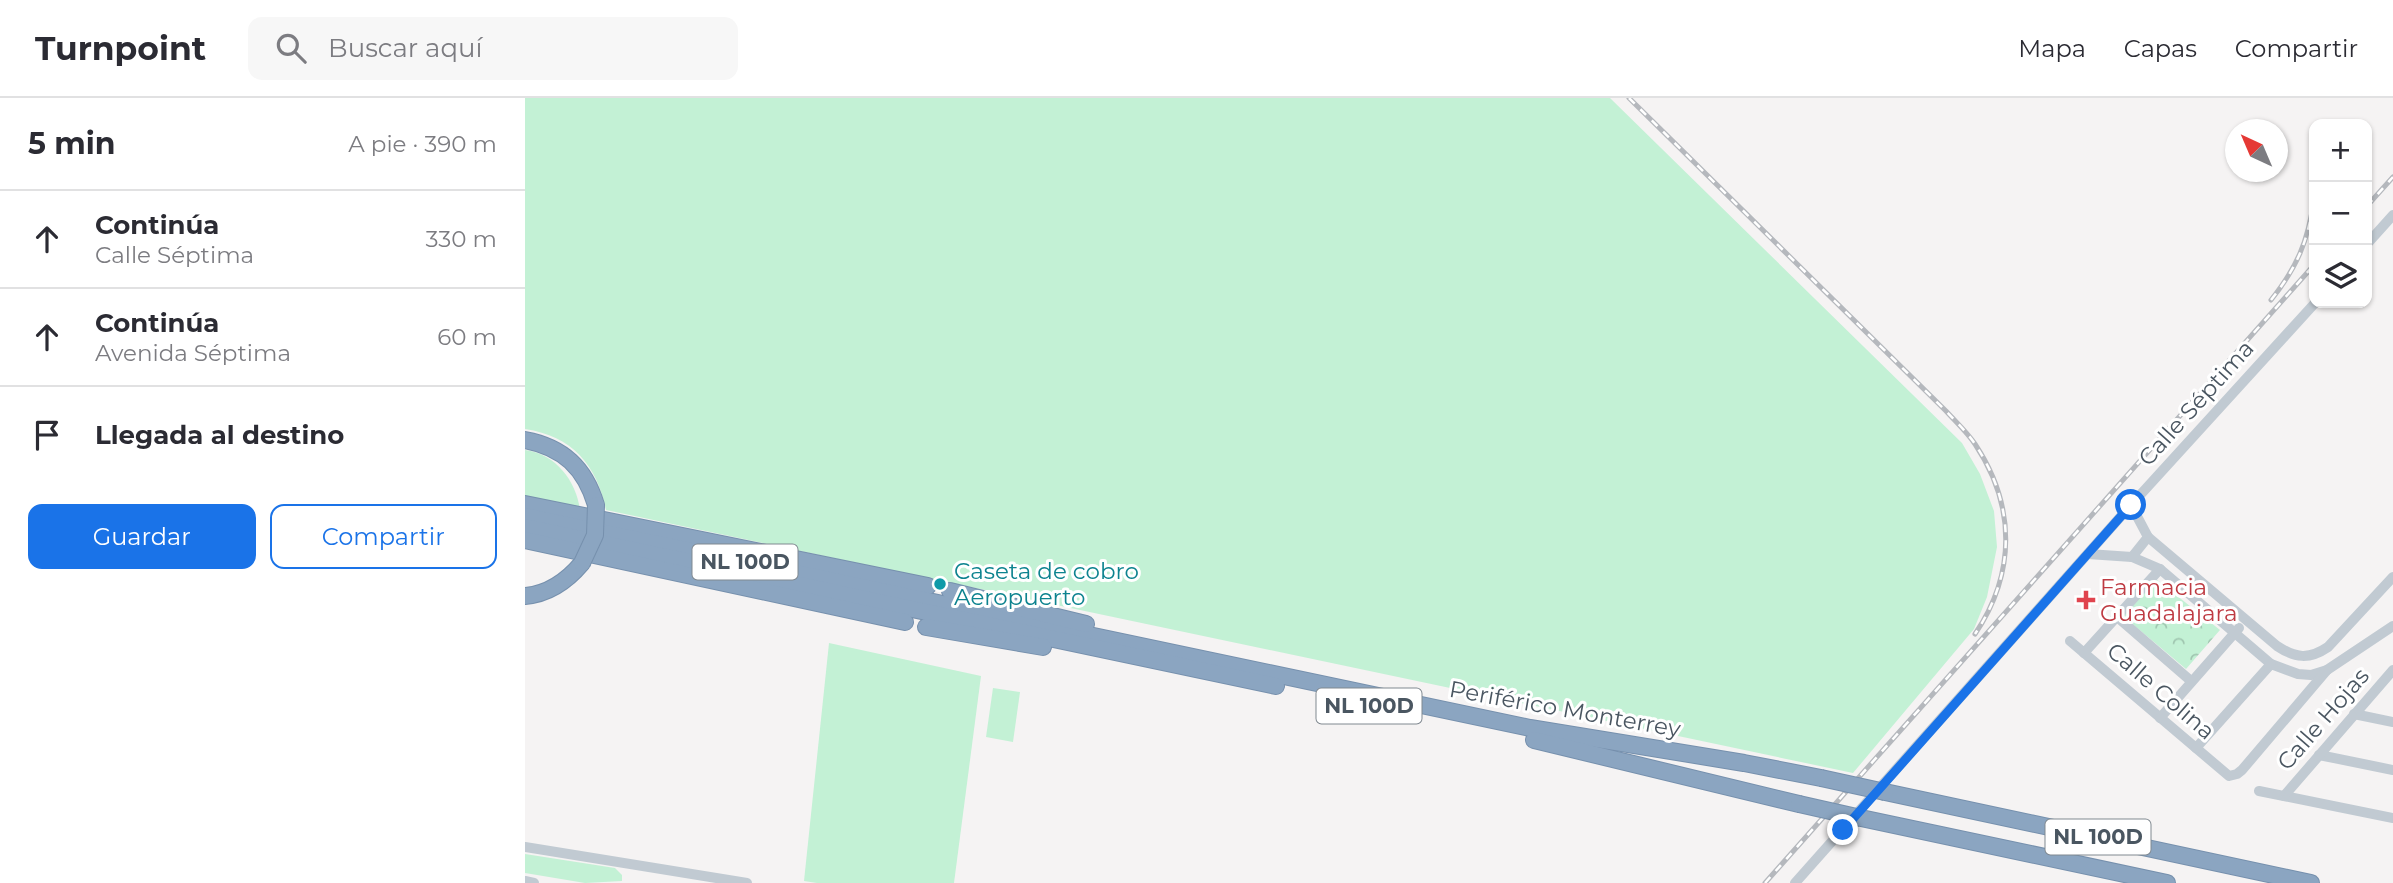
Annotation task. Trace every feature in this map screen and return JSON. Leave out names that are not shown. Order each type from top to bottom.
[{"type":"highway","points":[[525,440],[555,449],[575,464],[584,475],[596,505],[595,535],[582,563],[548,591],[525,596]]},
{"type":"highway","points":[[525,504],[928,586]]},
{"type":"highway","name":"Periférico Monterrey","points":[[525,516],[1586,751],[1735,790],[2167,883]]},
{"type":"highway","name":"Periférico Monterrey","points":[[525,527],[1530,728],[1821,778],[1885,786],[2311,883]]},
{"type":"highway","points":[[525,540],[905,622]]},
{"type":"highway","points":[[950,591],[1114,631],[1149,642],[1167,657]]},
{"type":"highway","points":[[926,627],[1119,660],[1148,663],[1167,657]]},
{"type":"street","points":[[2372,238],[2393,215]]},
{"type":"street","name":"Calle Séptima","points":[[1795,883],[1885,786],[2131,505],[2310,308]]},
{"type":"street","points":[[2131,505],[2148,537],[2246,621],[2286,652],[2299,657],[2318,654],[2337,640],[2393,577]]},
{"type":"street","points":[[2132,557],[2148,537]]},
{"type":"street","points":[[2088,554],[2132,557],[2160,569],[2271,664],[2298,674],[2327,670],[2393,626]]},
{"type":"street","points":[[2084,653],[2160,569]]},
{"type":"street","points":[[2116,616],[2191,681]]},
{"type":"street","points":[[2160,718],[2246,621]]},
{"type":"street","name":"Calle Colina","points":[[2070,641],[2223,773],[2233,776],[2242,770],[2327,670]]},
{"type":"street","points":[[2196,748],[2271,664]]},
{"type":"street","name":"Calle Hojas","points":[[2284,796],[2393,671]]},
{"type":"street","points":[[2354,714],[2393,722]]},
{"type":"street","points":[[2319,755],[2393,770]]},
{"type":"street","points":[[2259,791],[2393,818]]},
{"type":"street","points":[[525,848],[747,883]]},
{"type":"street","points":[[525,881],[534,883]]},
{"type":"green space","points":[[525,98],[1610,98],[1962,443],[1980,474],[1994,511],[1997,547],[1987,597],[1974,629],[1853,773],[606,510],[596,479],[580,455],[556,438],[525,429]]},
{"type":"green space","points":[[525,450],[546,457],[563,471],[574,489],[580,510],[525,499]]},
{"type":"green space","points":[[2156,579],[2220,630],[2186,669],[2123,616]]},
{"type":"green space","points":[[829,643],[981,676],[954,883],[804,881]]},
{"type":"green space","points":[[993,688],[1020,692],[1013,742],[986,737]]},
{"type":"green space","points":[[525,854],[615,868],[622,875],[622,881],[585,883],[525,873]]},
{"type":"railway","points":[[1629,98],[1946,411],[1975,444],[1998,491],[2006,539],[1998,587],[1975,634]]},
{"type":"railway","points":[[2372,200],[2393,177]]},
{"type":"railway","points":[[2271,300],[2300,253],[2309,223]]},
{"type":"railway","points":[[1765,883],[2309,271]]},
{"type":"place","name":"Caseta de cobro Aeropuerto","points":[[940,584]]},
{"type":"place","name":"Farmacia Guadalajara","points":[[2086,600]]},
{"type":"route","points":[[1843,830],[2131,505]]}]
